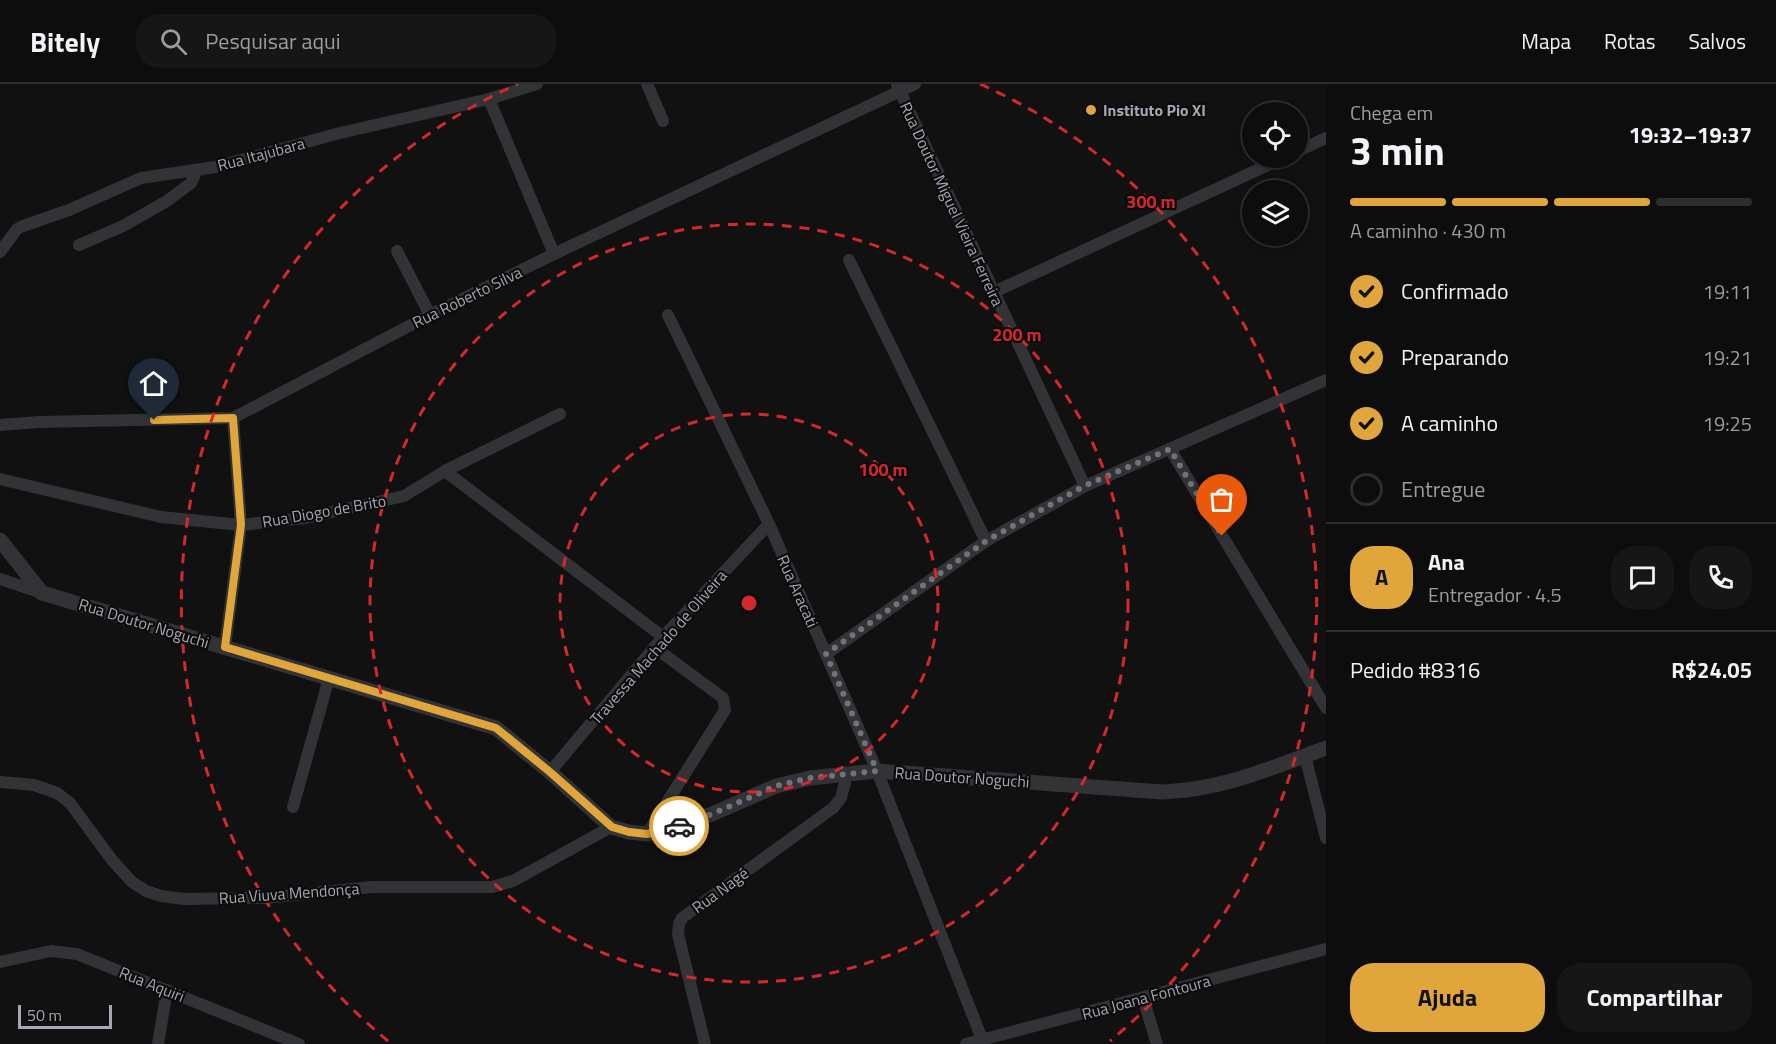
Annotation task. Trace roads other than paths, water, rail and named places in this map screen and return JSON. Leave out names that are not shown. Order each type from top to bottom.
[{"type":"street","name":"Rua Itajubara","points":[[0,233],[69,210],[141,178],[197,170],[249,159],[340,134],[489,99],[537,84]]},
{"type":"street","points":[[647,84],[663,121]]},
{"type":"street","name":"Rua Roberto Silva","points":[[0,425],[39,422],[233,418],[430,315],[554,254],[898,88],[915,84]]},
{"type":"street","name":"Rua Doutor Miguel Vieira Ferreira","points":[[898,88],[1084,486]]},
{"type":"street","points":[[489,99],[554,254]]},
{"type":"street","points":[[1308,146],[1326,138]]},
{"type":"street","points":[[994,292],[1261,168]]},
{"type":"street","points":[[79,245],[123,226],[167,201],[191,183],[197,170]]},
{"type":"street","points":[[0,252],[17,229]]},
{"type":"street","points":[[397,251],[430,315]]},
{"type":"street","points":[[849,260],[986,541]]},
{"type":"street","name":"Rua Aracati","points":[[668,315],[769,524],[877,771],[982,1040]]},
{"type":"street","points":[[826,654],[986,541],[1084,486],[1326,380]]},
{"type":"street","name":"Rua Diogo de Brito","points":[[0,479],[161,517],[241,525],[305,518],[380,502],[414,491],[445,471],[560,414]]},
{"type":"street","points":[[225,647],[241,525],[233,418]]},
{"type":"street","points":[[1170,449],[1326,708]]},
{"type":"street","points":[[445,471],[663,637]]},
{"type":"street","name":"Travessa Machado de Oliveira","points":[[550,772],[654,647],[769,524]]},
{"type":"street","points":[[0,540],[42,593]]},
{"type":"street","points":[[0,579],[42,593]]},
{"type":"street","name":"Rua Doutor Noguchi","points":[[42,593],[486,724],[505,733],[612,827],[629,832],[647,834],[670,829],[712,814],[776,786],[810,778],[877,771],[1162,792],[1188,791],[1245,778],[1326,748]]},
{"type":"street","points":[[647,834],[725,706],[723,698],[654,647]]},
{"type":"street","points":[[293,807],[329,678]]},
{"type":"street","points":[[1305,756],[1326,838]]},
{"type":"street","name":"Rua Nagé","points":[[705,1044],[678,934],[682,918],[833,808],[841,798],[848,774]]},
{"type":"street","name":"Rua Viuva Mendonça","points":[[0,782],[34,785],[57,793],[70,803],[112,860],[132,882],[146,891],[161,896],[184,899],[265,898],[372,887],[492,887],[513,881],[612,827]]},
{"type":"street","name":"Rua Joana Fontoura","points":[[966,1044],[1326,949]]},
{"type":"street","name":"Rua Aquiri","points":[[0,962],[51,951],[71,953],[299,1044]]},
{"type":"street","points":[[158,1044],[167,990]]},
{"type":"street","points":[[1143,998],[1157,1044]]},
{"type":"place","name":"Instituto Pio XI","points":[[1091,110]]}]
